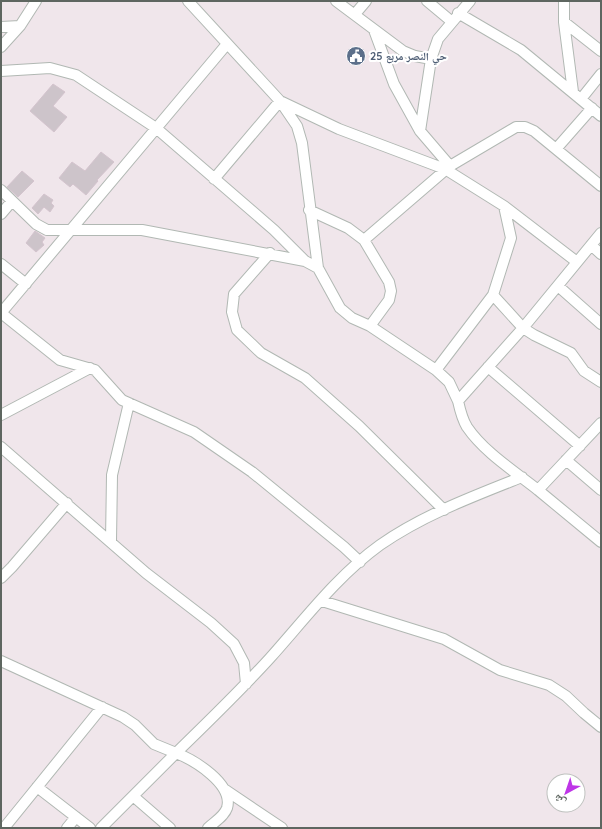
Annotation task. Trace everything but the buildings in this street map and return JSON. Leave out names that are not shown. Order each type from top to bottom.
[{"type":"street","points":[[1,47],[20,26],[36,1]]},
{"type":"street","points":[[188,1],[280,101],[297,126],[300,135],[318,268],[340,308],[352,318],[370,326],[436,370],[449,382],[458,401],[466,426],[476,439],[601,542]]},
{"type":"street","points":[[336,1],[374,30],[408,53],[431,58]]},
{"type":"street","points":[[355,14],[366,1]]},
{"type":"street","points":[[427,1],[455,17],[521,50],[601,116]]},
{"type":"street","points":[[420,131],[431,58],[438,39],[470,1]]},
{"type":"street","points":[[564,1],[564,22],[573,92]]},
{"type":"street","points":[[564,22],[601,51]]},
{"type":"street","points":[[1,26],[20,26]]},
{"type":"street","points":[[374,30],[394,84],[420,131],[448,168]]},
{"type":"street","points":[[227,44],[1,313],[60,360],[90,368],[100,375],[115,394],[129,403],[194,432],[252,472],[344,547],[360,562]]},
{"type":"street","points":[[1,71],[50,68],[76,75],[156,128],[214,180],[274,230],[306,261],[318,268]]},
{"type":"street","points":[[581,99],[601,74]]},
{"type":"street","points":[[280,101],[339,129],[448,168],[504,206],[577,262]]},
{"type":"street","points":[[214,180],[280,101]]},
{"type":"street","points":[[556,149],[592,108]]},
{"type":"street","points":[[364,240],[448,168],[516,127],[525,127],[534,131],[601,186]]},
{"type":"street","points":[[1,190],[42,228],[47,230],[142,230],[306,261]]},
{"type":"street","points":[[1,214],[12,201]]},
{"type":"street","points":[[436,370],[493,295],[511,238],[504,206]]},
{"type":"street","points":[[309,210],[348,228],[364,240],[389,282],[391,291],[389,300],[370,326]]},
{"type":"street","points":[[458,401],[523,328],[601,233]]},
{"type":"street","points":[[591,245],[601,254]]},
{"type":"street","points":[[270,253],[234,294],[232,312],[237,330],[262,353],[305,378],[360,426],[444,510]]},
{"type":"street","points":[[1,264],[26,284]]},
{"type":"street","points":[[558,286],[601,324]]},
{"type":"street","points":[[493,295],[523,328],[571,353],[584,371],[601,382]]},
{"type":"street","points":[[488,367],[580,446]]},
{"type":"street","points":[[1,415],[90,368]]},
{"type":"street","points":[[111,541],[112,475],[129,403]]},
{"type":"street","points":[[538,490],[601,423]]},
{"type":"street","points":[[1,447],[146,573],[211,623],[234,644],[244,663],[246,684]]},
{"type":"street","points":[[566,460],[601,490]]},
{"type":"street","points":[[101,828],[246,684],[339,581],[360,562],[380,546],[406,529],[444,510],[522,477]]},
{"type":"street","points":[[1,578],[67,503]]},
{"type":"street","points":[[322,600],[444,639],[500,670],[549,685],[566,696],[601,727]]},
{"type":"street","points":[[1,661],[124,717],[135,725],[158,747],[176,753],[196,763],[224,789],[278,827]]},
{"type":"street","points":[[4,828],[102,708]]},
{"type":"street","points":[[37,787],[90,828]]},
{"type":"street","points":[[208,828],[226,810],[228,801],[224,789]]},
{"type":"street","points":[[133,796],[170,828]]},
{"type":"street","points":[[67,828],[76,817]]},
{"type":"place","name":"حي النصر مربع 25","points":[[356,56]]}]
